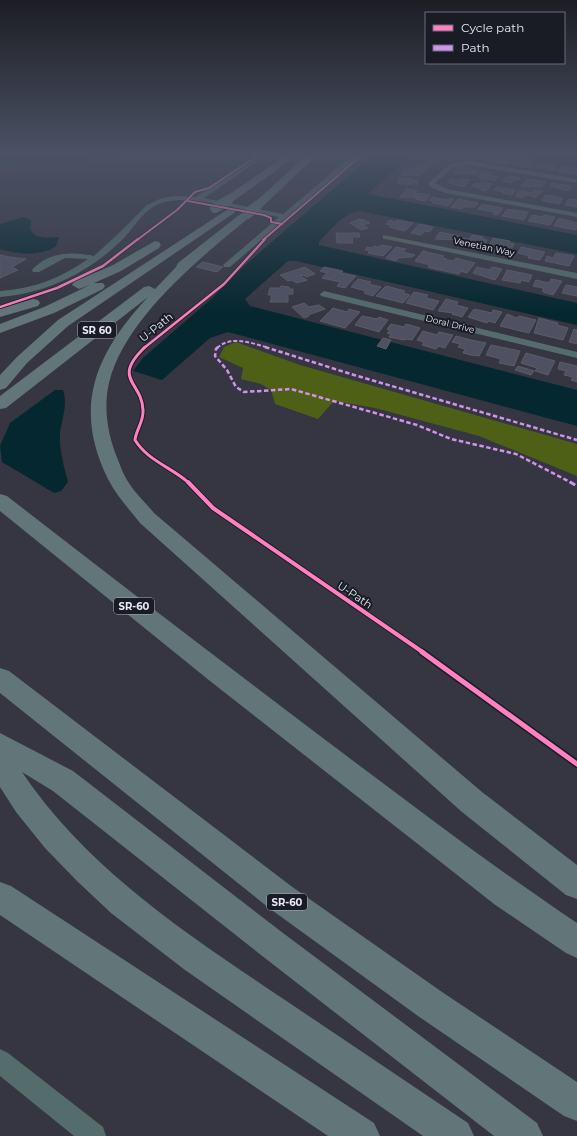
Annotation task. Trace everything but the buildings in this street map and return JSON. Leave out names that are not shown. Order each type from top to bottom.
[{"type":"highway","points":[[0,313],[50,297],[88,282],[134,259],[171,235],[226,207]]},
{"type":"highway","points":[[0,329],[49,310],[100,286],[226,207]]},
{"type":"highway","points":[[2,383],[41,341],[63,323],[226,207]]},
{"type":"highway","name":"SR 60","points":[[0,404],[193,257],[256,207]]},
{"type":"highway","points":[[193,257],[142,311],[120,339],[106,365],[99,388],[97,416],[103,448],[118,480],[147,518],[158,528],[472,802],[546,862],[577,884]]},
{"type":"highway","name":"SR-60","points":[[0,501],[300,737],[452,853],[571,940]]},
{"type":"highway","name":"SR-60","points":[[4,682],[280,897],[430,1004],[577,1103]]},
{"type":"highway","points":[[0,745],[63,781],[278,949],[524,1136]]},
{"type":"highway","points":[[0,763],[38,818],[76,860],[112,894],[151,927],[226,980],[456,1136]]},
{"type":"highway","points":[[0,897],[361,1136]]},
{"type":"street","points":[[128,216],[138,207]]},
{"type":"street","points":[[0,294],[24,291],[49,284],[94,258],[118,239],[150,207]]},
{"type":"street","points":[[242,207],[285,216]]},
{"type":"street","points":[[227,265],[296,207]]},
{"type":"street","points":[[533,207],[577,215]]},
{"type":"street","name":"Venetian Way","points":[[386,237],[577,276]]},
{"type":"street","points":[[73,262],[96,246]]},
{"type":"street","points":[[36,270],[60,255],[67,254],[94,258]]},
{"type":"street","points":[[0,287],[34,282],[63,268]]},
{"type":"street","name":"Doral Drive","points":[[324,294],[577,355]]},
{"type":"street","points":[[0,1061],[94,1136]]},
{"type":"green space","points":[[236,342],[300,365],[577,444],[577,476],[479,436],[375,408],[334,401],[318,419],[275,404],[271,390],[261,384],[241,379],[243,368],[219,357],[224,347]]},
{"type":"water","points":[[312,207],[434,207],[577,235],[577,254],[359,211],[353,212],[342,219],[319,242],[319,245],[577,303],[577,325],[296,261],[288,261],[245,299],[250,306],[577,390],[577,426],[228,332],[210,338],[162,380],[133,371],[143,358],[211,299],[245,265]]},
{"type":"water","points":[[24,217],[31,220],[30,229],[39,237],[59,237],[56,246],[43,252],[28,254],[0,249],[0,224]]},
{"type":"water","points":[[55,390],[63,390],[65,401],[60,433],[60,445],[68,482],[61,491],[54,493],[2,462],[0,446],[10,423]]},
{"type":"marked path","points":[[577,440],[354,375],[259,345],[242,341],[224,342],[216,349],[215,356],[227,370],[236,387],[244,392],[291,389],[417,425],[451,439],[516,454],[577,486]]},
{"type":"cycle path","points":[[0,307],[57,288],[103,266],[180,207]]},
{"type":"cycle path","points":[[221,207],[264,215],[271,218],[271,222],[282,224]]},
{"type":"cycle path","name":"U-Path","points":[[302,207],[256,247],[245,262],[224,284],[150,343],[134,360],[129,373],[143,408],[143,416],[135,436],[135,440],[145,454],[183,478],[213,508],[458,677],[577,764]]}]
